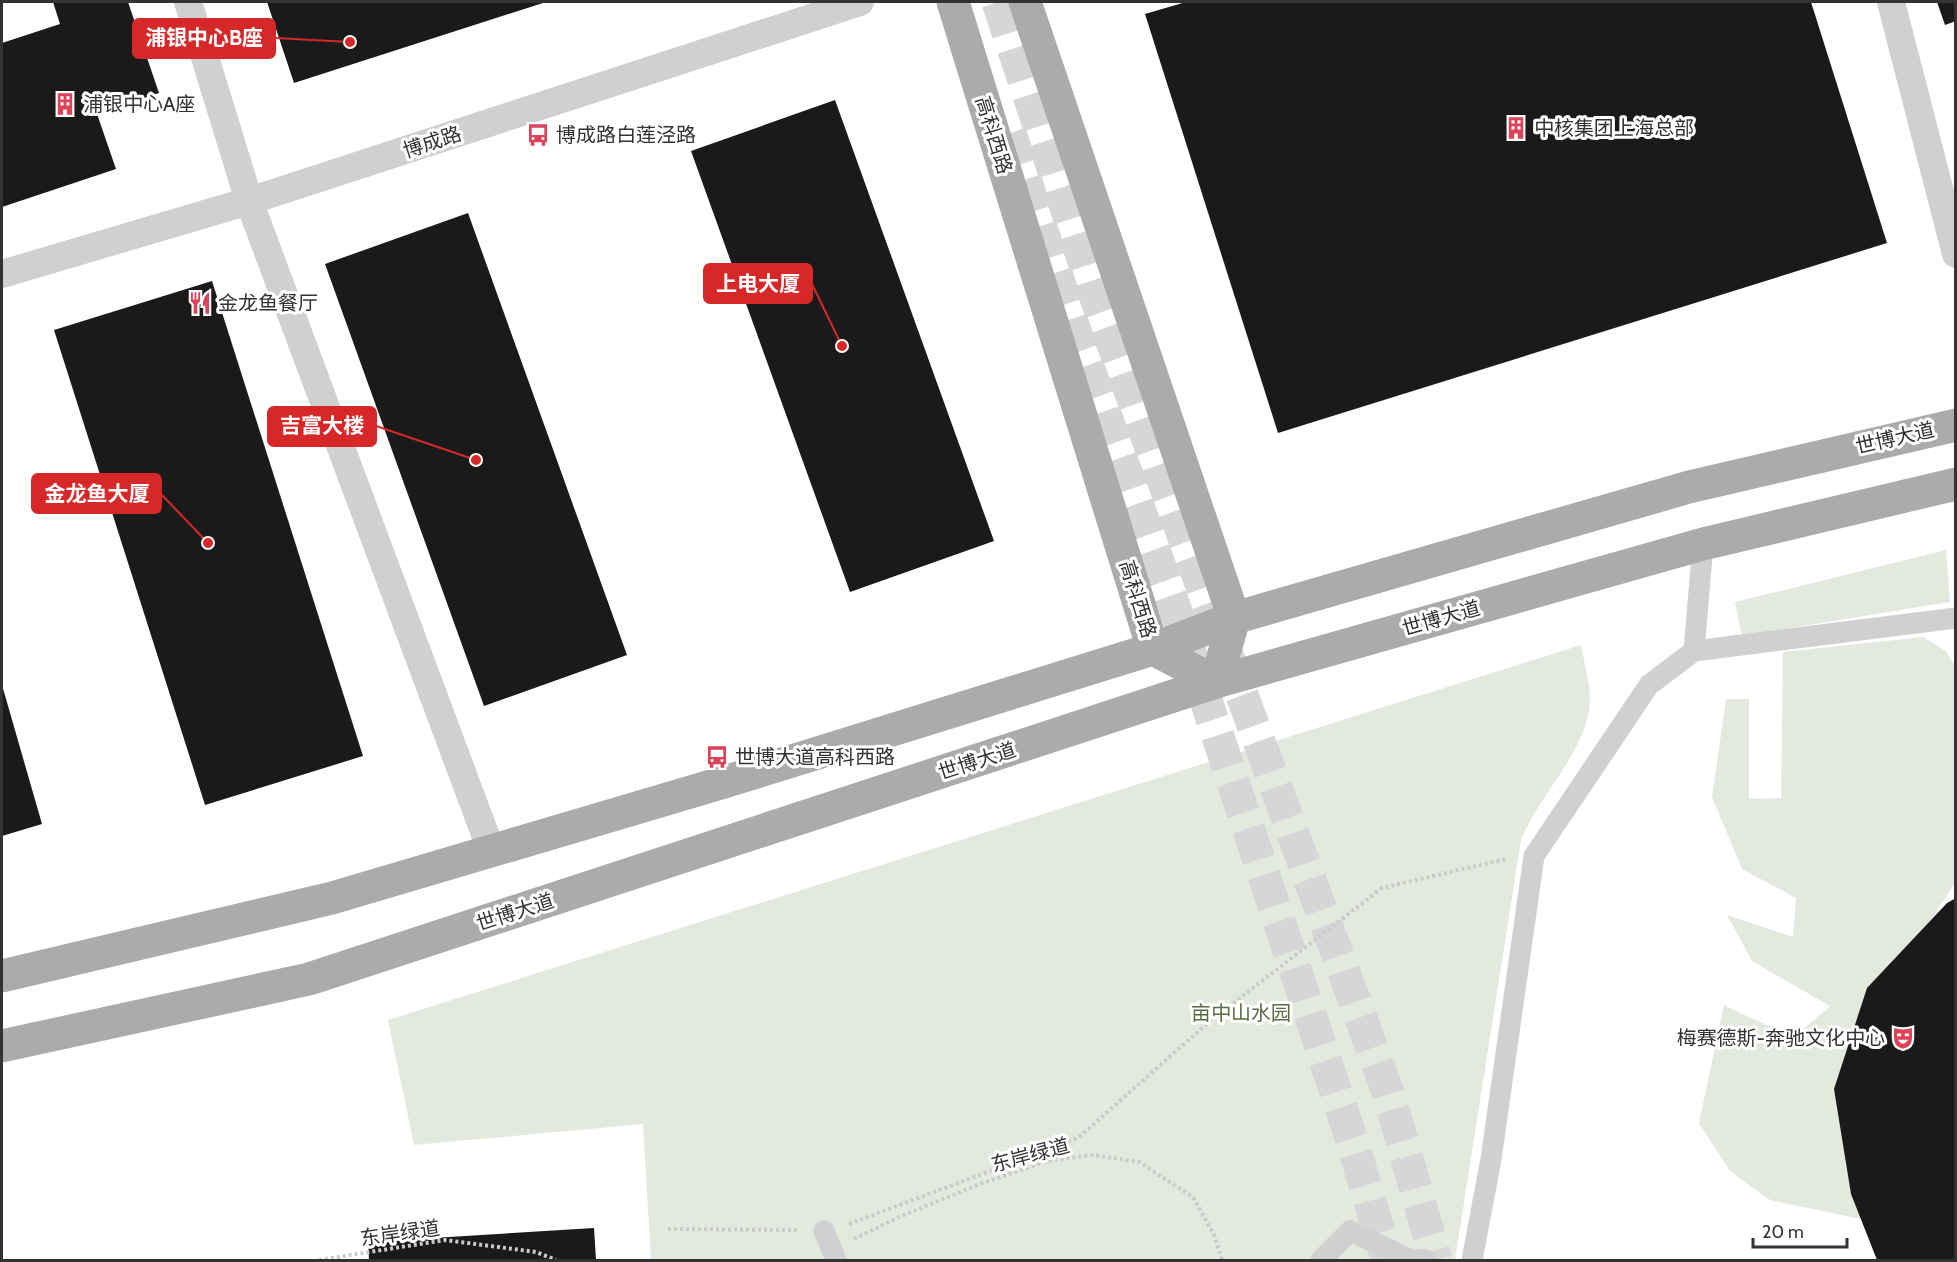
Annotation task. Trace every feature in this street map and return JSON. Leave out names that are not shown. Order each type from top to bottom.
[{"type":"main road","name":"高科西路","points":[[953,2],[1153,649],[1216,682]]},
{"type":"main road","points":[[1025,2],[1234,618],[1216,682]]},
{"type":"main road","name":"世博大道","points":[[2,976],[332,898],[721,783],[1153,649],[1234,618],[1689,487],[1956,425]]},
{"type":"main road","name":"世博大道","points":[[2,1046],[309,979],[1216,682],[1703,544],[1956,484]]},
{"type":"street","points":[[188,2],[249,201],[491,850]]},
{"type":"street","name":"博成路","points":[[2,274],[249,201],[860,2]]},
{"type":"street","points":[[1892,2],[1956,254]]},
{"type":"street","points":[[1694,651],[1703,544]]},
{"type":"street","points":[[1472,1260],[1491,1160],[1534,856],[1649,685],[1694,651],[1956,618]]},
{"type":"street","points":[[824,1231],[834,1255]]},
{"type":"street","points":[[1321,1260],[1350,1231],[1409,1258],[1426,1260]]},
{"type":"path","points":[[668,1229],[824,1231],[861,1221],[1078,1138],[1209,1022],[1382,888],[1493,860],[1534,856]]},
{"type":"path","name":"东岸绿道","points":[[834,1255],[899,1217],[980,1184],[1047,1161],[1093,1155],[1138,1162],[1193,1197],[1214,1235],[1222,1260]]},
{"type":"path","name":"东岸绿道","points":[[318,1260],[445,1240],[536,1252],[556,1260]]},
{"type":"green space","points":[[1946,550],[1950,602],[1742,636],[1735,602]]},
{"type":"green space","points":[[1923,637],[1946,651],[1955,666],[1955,883],[1886,987],[1875,1222],[1770,1200],[1730,1171],[1699,1123],[1724,1005],[1793,1038],[1830,1006],[1752,961],[1727,915],[1793,937],[1796,898],[1742,869],[1712,797],[1726,699],[1749,699],[1749,799],[1781,798],[1783,652]]},
{"type":"green space","name":"亩中山水园","points":[[1581,645],[1590,693],[1587,719],[1572,755],[1539,806],[1521,840],[1455,1260],[651,1260],[643,1124],[414,1145],[388,1020]]},
{"type":"building","name":"浦银中心A座","points":[[53,2],[128,2],[159,93],[97,114],[116,169],[2,207],[2,43],[60,24]]},
{"type":"building","points":[[267,2],[546,2],[294,83]]},
{"type":"building","name":"中核集团上海总部","points":[[1186,2],[1811,2],[1887,243],[1278,433],[1145,14]]},
{"type":"building","points":[[1937,2],[1956,2],[1956,21],[1945,25]]},
{"type":"building","points":[[835,100],[994,541],[850,592],[691,151]]},
{"type":"building","points":[[468,213],[627,655],[484,706],[325,264]]},
{"type":"building","points":[[212,281],[363,756],[205,805],[54,330]]},
{"type":"building","points":[[2,685],[42,824],[2,836]]},
{"type":"building","name":"梅赛德斯-奔驰文化中心","points":[[1956,898],[1956,1260],[1877,1260],[1851,1194],[1834,1089],[1867,988],[1947,903]]},
{"type":"building","points":[[594,1228],[596,1260],[369,1260],[368,1242]]},
{"type":"tunnel","points":[[998,2],[1096,298],[1388,1092],[1436,1260]]},
{"type":"tunnel","points":[[1010,133],[1073,325],[1183,631],[1355,1150],[1387,1260]]},
{"type":"place","name":"浦银中心B座","points":[[350,42]]},
{"type":"place","name":"浦银中心A座","points":[[65,104]]},
{"type":"place","name":"中核集团上海总部","points":[[1516,128]]},
{"type":"place","name":"博成路白莲泾路","points":[[538,135]]},
{"type":"place","name":"金龙鱼餐厅","points":[[200,303]]},
{"type":"place","name":"上电大厦","points":[[842,346]]},
{"type":"place","name":"吉富大楼","points":[[476,460]]},
{"type":"place","name":"金龙鱼大厦","points":[[208,543]]},
{"type":"place","name":"世博大道高科西路","points":[[717,757]]},
{"type":"place","name":"梅赛德斯-奔驰文化中心","points":[[1903,1038]]}]
